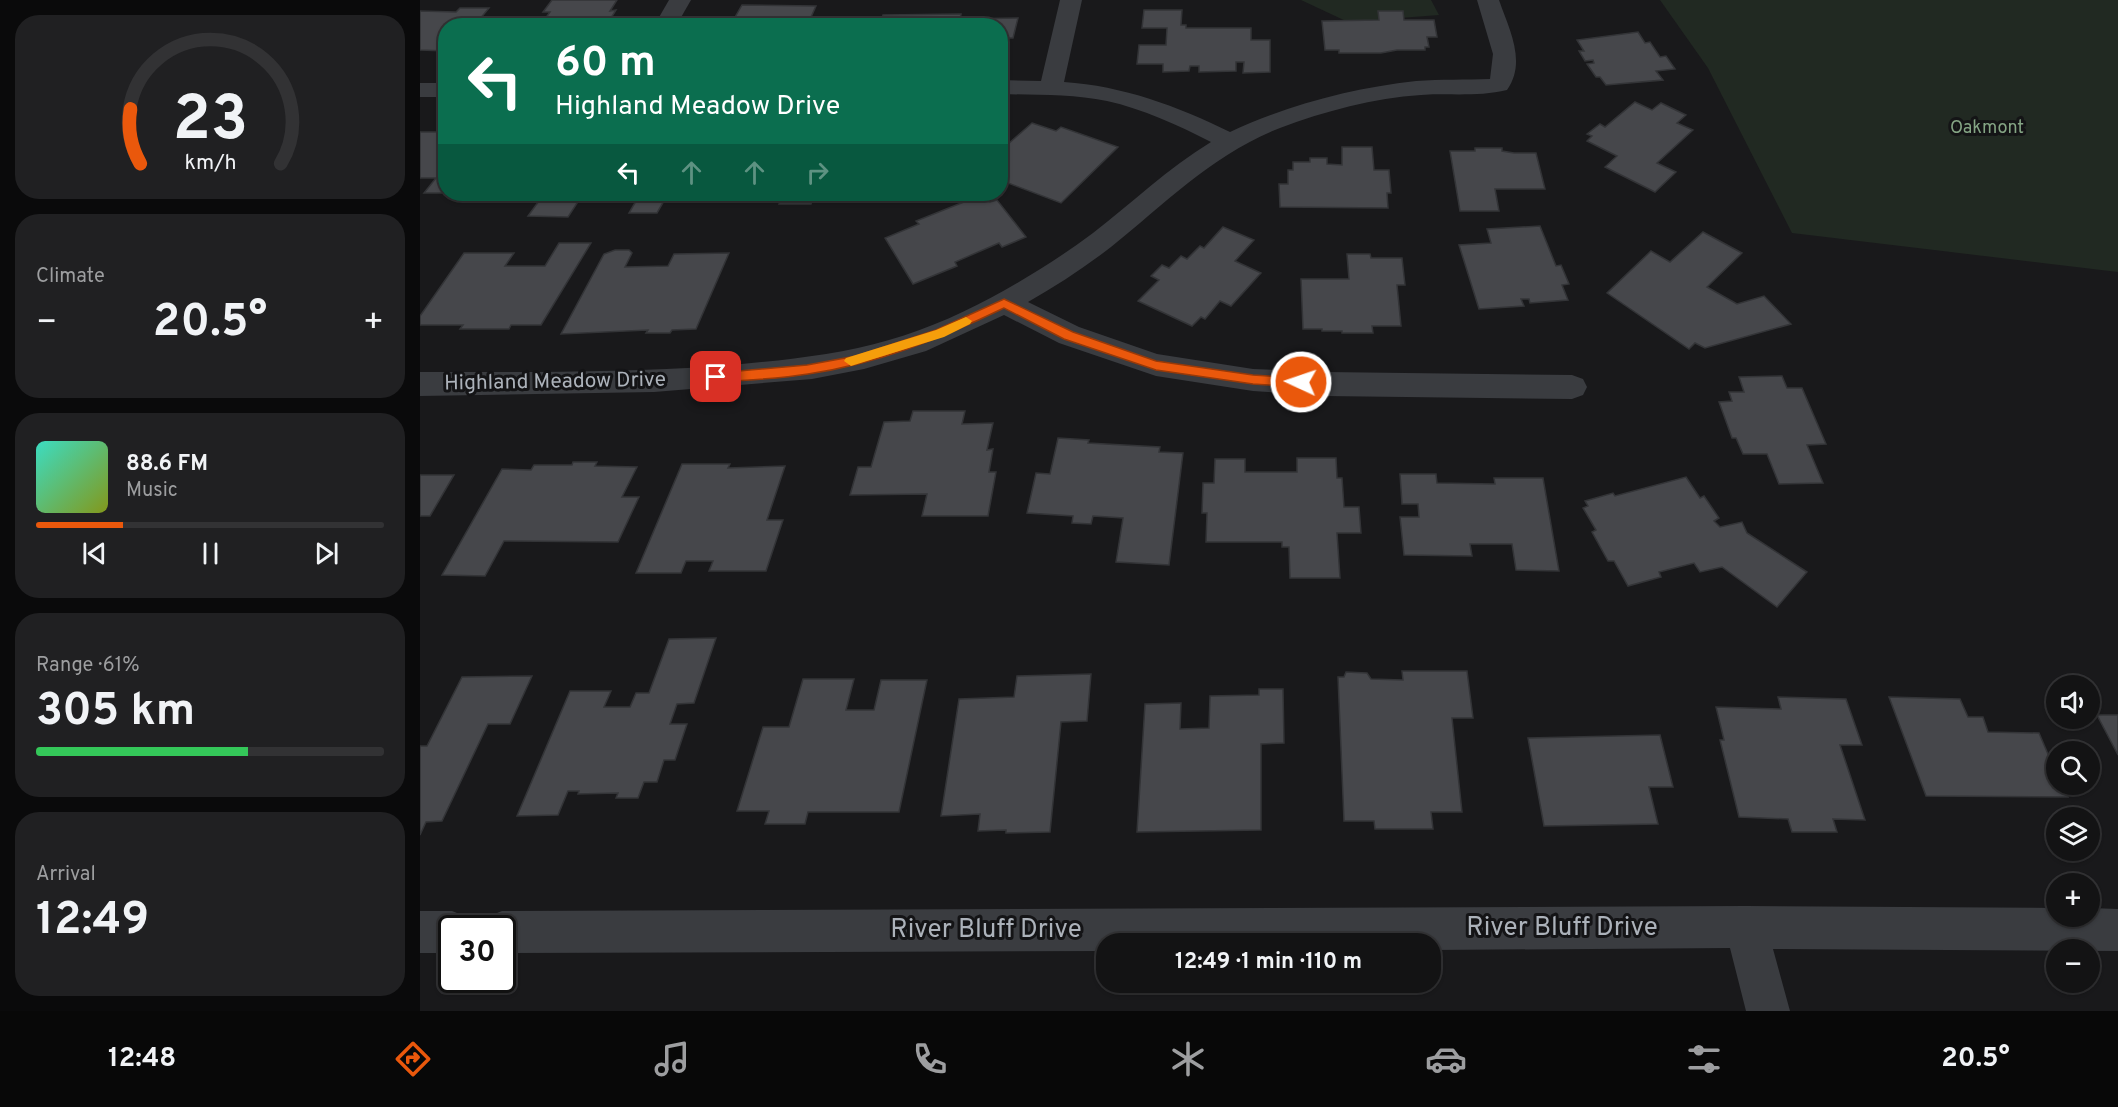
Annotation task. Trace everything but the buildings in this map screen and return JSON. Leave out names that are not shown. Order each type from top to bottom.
[{"type":"street","points":[[670,18],[680,0]]},
{"type":"street","points":[[1051,89],[1071,0]]},
{"type":"street","name":"Highland Meadow Drive","points":[[420,384],[670,381],[807,370],[856,360],[940,334],[1004,303],[1083,254],[1182,171],[1230,141],[1286,117],[1343,101],[1417,88],[1472,88],[1498,85],[1506,75],[1506,59],[1488,0]]},
{"type":"street","points":[[1008,87],[1089,91],[1120,97],[1184,119],[1230,141]]},
{"type":"street","points":[[420,90],[438,90]]},
{"type":"street","points":[[1004,303],[1069,335],[1156,365],[1242,378],[1325,384],[1572,387]]},
{"type":"street","points":[[1746,927],[1767,1011]]},
{"type":"street","name":"River Bluff Drive","points":[[516,932],[1746,927],[2118,930]]},
{"type":"street","points":[[420,932],[438,932]]},
{"type":"green space","points":[[1301,0],[1431,0],[1439,15],[1348,22]]},
{"type":"green space","name":"Oakmont","points":[[1660,0],[2118,0],[2118,272],[1792,233],[1708,68]]},
{"type":"slow traffic","points":[[851,361],[940,334],[966,321]]},
{"type":"route","points":[[716,377],[807,370],[856,360],[940,334],[1004,303],[1069,335],[1156,365],[1253,380],[1301,382]]}]
